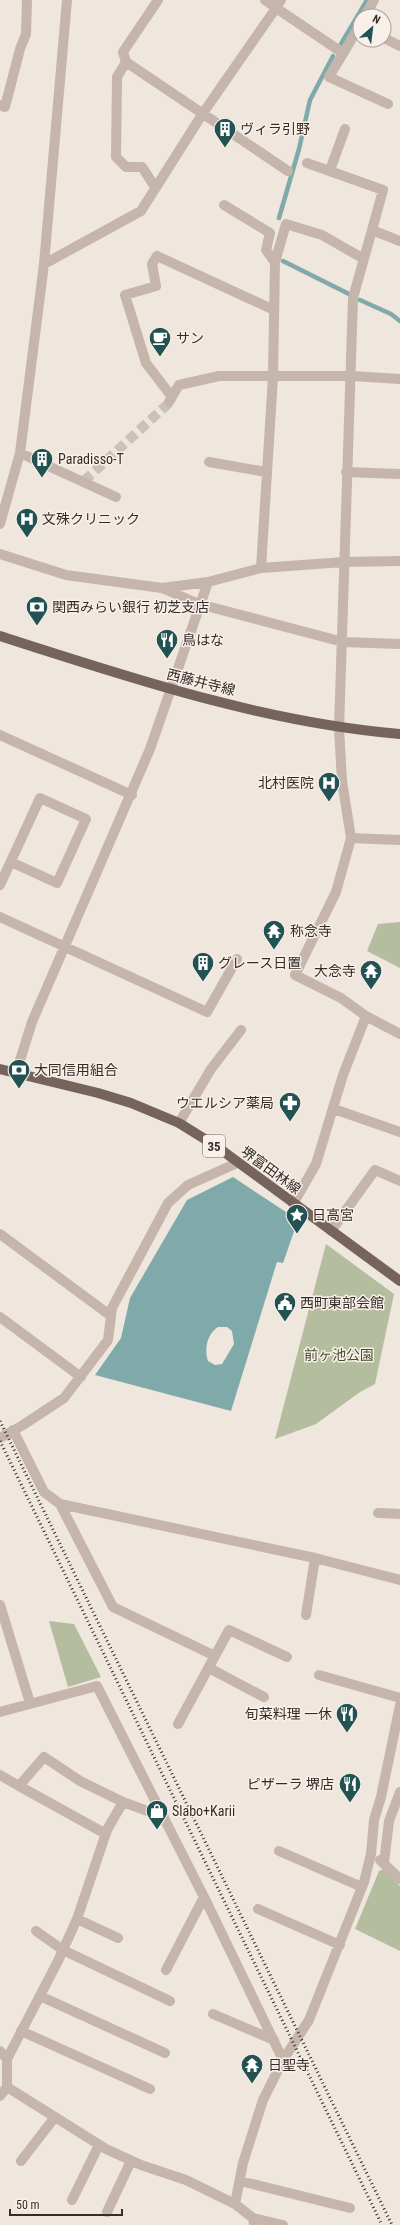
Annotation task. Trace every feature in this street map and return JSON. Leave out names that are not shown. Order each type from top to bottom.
[{"type":"main road","name":"西藤井寺線","points":[[0,636],[171,690],[339,728],[400,734]]},
{"type":"main road","name":"堺富田林線","points":[[0,1069],[132,1103],[179,1123],[216,1146],[237,1163],[400,1281]]},
{"type":"street","points":[[0,105],[6,107],[20,49],[26,34],[27,0]]},
{"type":"street","points":[[0,524],[20,453],[44,264],[67,0]]},
{"type":"street","points":[[158,0],[123,52],[126,62],[288,171]]},
{"type":"street","points":[[266,0],[279,4],[343,53]]},
{"type":"street","points":[[44,264],[141,211],[203,113],[279,4]]},
{"type":"street","points":[[352,38],[329,77],[388,104]]},
{"type":"street","points":[[126,62],[117,77],[116,157],[126,166],[142,167],[155,187]]},
{"type":"street","points":[[330,170],[345,129]]},
{"type":"street","points":[[307,163],[383,190],[353,298],[352,376],[346,472],[343,642],[339,728],[342,781],[352,838],[336,892],[295,975],[342,998],[366,1016],[400,1034]]},
{"type":"street","points":[[224,204],[270,233],[266,250],[275,262]]},
{"type":"street","points":[[261,568],[273,377],[275,262],[286,224],[322,235],[364,259]]},
{"type":"street","points":[[372,230],[400,241]]},
{"type":"street","points":[[274,310],[157,256],[152,264],[156,286],[125,295],[146,363],[171,400],[179,385],[219,376],[352,376],[400,379]]},
{"type":"street","points":[[20,453],[116,497]]},
{"type":"street","points":[[209,462],[266,472]]},
{"type":"street","points":[[346,472],[400,474]]},
{"type":"street","points":[[0,554],[66,575],[162,588],[208,582],[261,568],[344,562],[400,561]]},
{"type":"street","points":[[16,1073],[32,1022],[132,795],[171,690],[199,604],[208,582]]},
{"type":"street","points":[[162,588],[199,604],[343,642],[400,644]]},
{"type":"street","points":[[0,735],[132,795]]},
{"type":"street","points":[[0,885],[10,862],[40,798],[86,819],[57,883],[10,862]]},
{"type":"street","points":[[352,838],[400,840]]},
{"type":"street","points":[[0,917],[207,1012],[237,958]]},
{"type":"street","points":[[293,1204],[316,1164],[334,1109],[343,1075],[366,1016]]},
{"type":"street","points":[[179,1123],[211,1069],[241,1030]]},
{"type":"street","points":[[334,1109],[400,1132]]},
{"type":"street","points":[[0,1438],[58,1403],[83,1374],[108,1340],[112,1308],[168,1203],[188,1185],[237,1163]]},
{"type":"street","points":[[332,1231],[375,1170],[400,1181]]},
{"type":"street","points":[[0,1234],[111,1316]]},
{"type":"street","points":[[0,1317],[83,1374]]},
{"type":"street","points":[[13,1430],[44,1492],[60,1504],[315,1558],[400,1580]]},
{"type":"street","points":[[60,1504],[113,1607],[215,1656]]},
{"type":"street","points":[[378,1513],[400,1514]]},
{"type":"street","points":[[306,1615],[315,1558]]},
{"type":"street","points":[[0,1605],[30,1704]]},
{"type":"street","points":[[178,1724],[230,1630],[287,1657]]},
{"type":"street","points":[[209,1668],[264,1697]]},
{"type":"street","points":[[319,1675],[400,1698]]},
{"type":"street","points":[[0,1712],[97,1686],[204,1896],[283,2060]]},
{"type":"street","points":[[235,2204],[254,2124],[263,2100],[283,2060],[309,2020],[362,1887],[371,1854],[374,1820],[381,1797],[400,1705]]},
{"type":"street","points":[[19,1786],[44,1757],[80,1782],[123,1802],[164,1817]]},
{"type":"street","points":[[0,1775],[106,1834]]},
{"type":"street","points":[[384,1863],[389,1821],[400,1792]]},
{"type":"street","points":[[0,2096],[7,2087],[3,2055],[21,2031],[63,1950],[77,1919],[106,1834],[123,1802]]},
{"type":"street","points":[[279,1851],[362,1887]]},
{"type":"street","points":[[371,1854],[384,1863],[400,1879]]},
{"type":"street","points":[[166,1970],[204,1896]]},
{"type":"street","points":[[258,1909],[340,1945]]},
{"type":"street","points":[[77,1919],[118,1938]]},
{"type":"street","points":[[36,1931],[63,1950],[170,2001]]},
{"type":"street","points":[[40,1996],[164,2053]]},
{"type":"street","points":[[212,2014],[274,2040]]},
{"type":"street","points":[[21,2031],[150,2089]]},
{"type":"street","points":[[7,2087],[99,2145],[131,2161],[186,2180],[235,2204],[253,2222],[283,2225]]},
{"type":"street","points":[[22,2161],[55,2117]]},
{"type":"street","points":[[72,2200],[99,2145]]},
{"type":"street","points":[[107,2212],[131,2161]]},
{"type":"street","points":[[240,2181],[350,2208]]},
{"type":"green space","points":[[400,922],[400,968],[367,951],[378,924]]},
{"type":"green space","name":"前ヶ池公園","points":[[326,1244],[394,1294],[375,1384],[360,1392],[316,1424],[275,1439]]},
{"type":"green space","points":[[49,1621],[74,1624],[101,1677],[68,1687]]},
{"type":"green space","points":[[384,1869],[400,1886],[400,1951],[355,1929],[379,1871]]},
{"type":"water","points":[[233,1177],[298,1220],[283,1263],[277,1262],[231,1411],[95,1375],[121,1338],[130,1298],[187,1200]],"holes":[[[218,1327],[227,1327],[232,1331],[234,1344],[222,1364],[215,1365],[208,1361],[206,1352],[207,1342],[214,1330]]]},
{"type":"waterway","points":[[341,44],[367,0]]},
{"type":"waterway","points":[[279,218],[299,149],[310,100],[333,56]]},
{"type":"waterway","points":[[283,261],[349,294]]},
{"type":"waterway","points":[[360,300],[391,314],[400,321]]},
{"type":"tunnel","points":[[84,481],[169,403]]},
{"type":"railway","points":[[0,1421],[392,2225]]},
{"type":"railway","points":[[0,1441],[382,2225]]},
{"type":"place","name":"ヴィラ引野","points":[[225,148]]},
{"type":"place","name":"サン","points":[[160,358]]},
{"type":"place","name":"Paradisso-T","points":[[42,478]]},
{"type":"place","name":"文殊クリニック","points":[[27,538]]},
{"type":"place","name":"関西みらい銀行 初芝支店","points":[[37,626]]},
{"type":"place","name":"鳥はな","points":[[167,660]]},
{"type":"place","name":"北村医院","points":[[329,802]]},
{"type":"place","name":"称念寺","points":[[274,950]]},
{"type":"place","name":"グレース日置","points":[[203,982]]},
{"type":"place","name":"大念寺","points":[[371,990]]},
{"type":"place","name":"大同信用組合","points":[[19,1090]]},
{"type":"place","name":"ウエルシア薬局","points":[[290,1122]]},
{"type":"place","name":"日高宮","points":[[297,1234]]},
{"type":"place","name":"西町東部会館","points":[[285,1322]]},
{"type":"place","name":"旬菜料理 一休","points":[[347,1734]]},
{"type":"place","name":"ピザーラ 堺店","points":[[350,1804]]},
{"type":"place","name":"Slabo+Karii","points":[[157,1830]]},
{"type":"place","name":"日聖寺","points":[[252,2084]]}]
